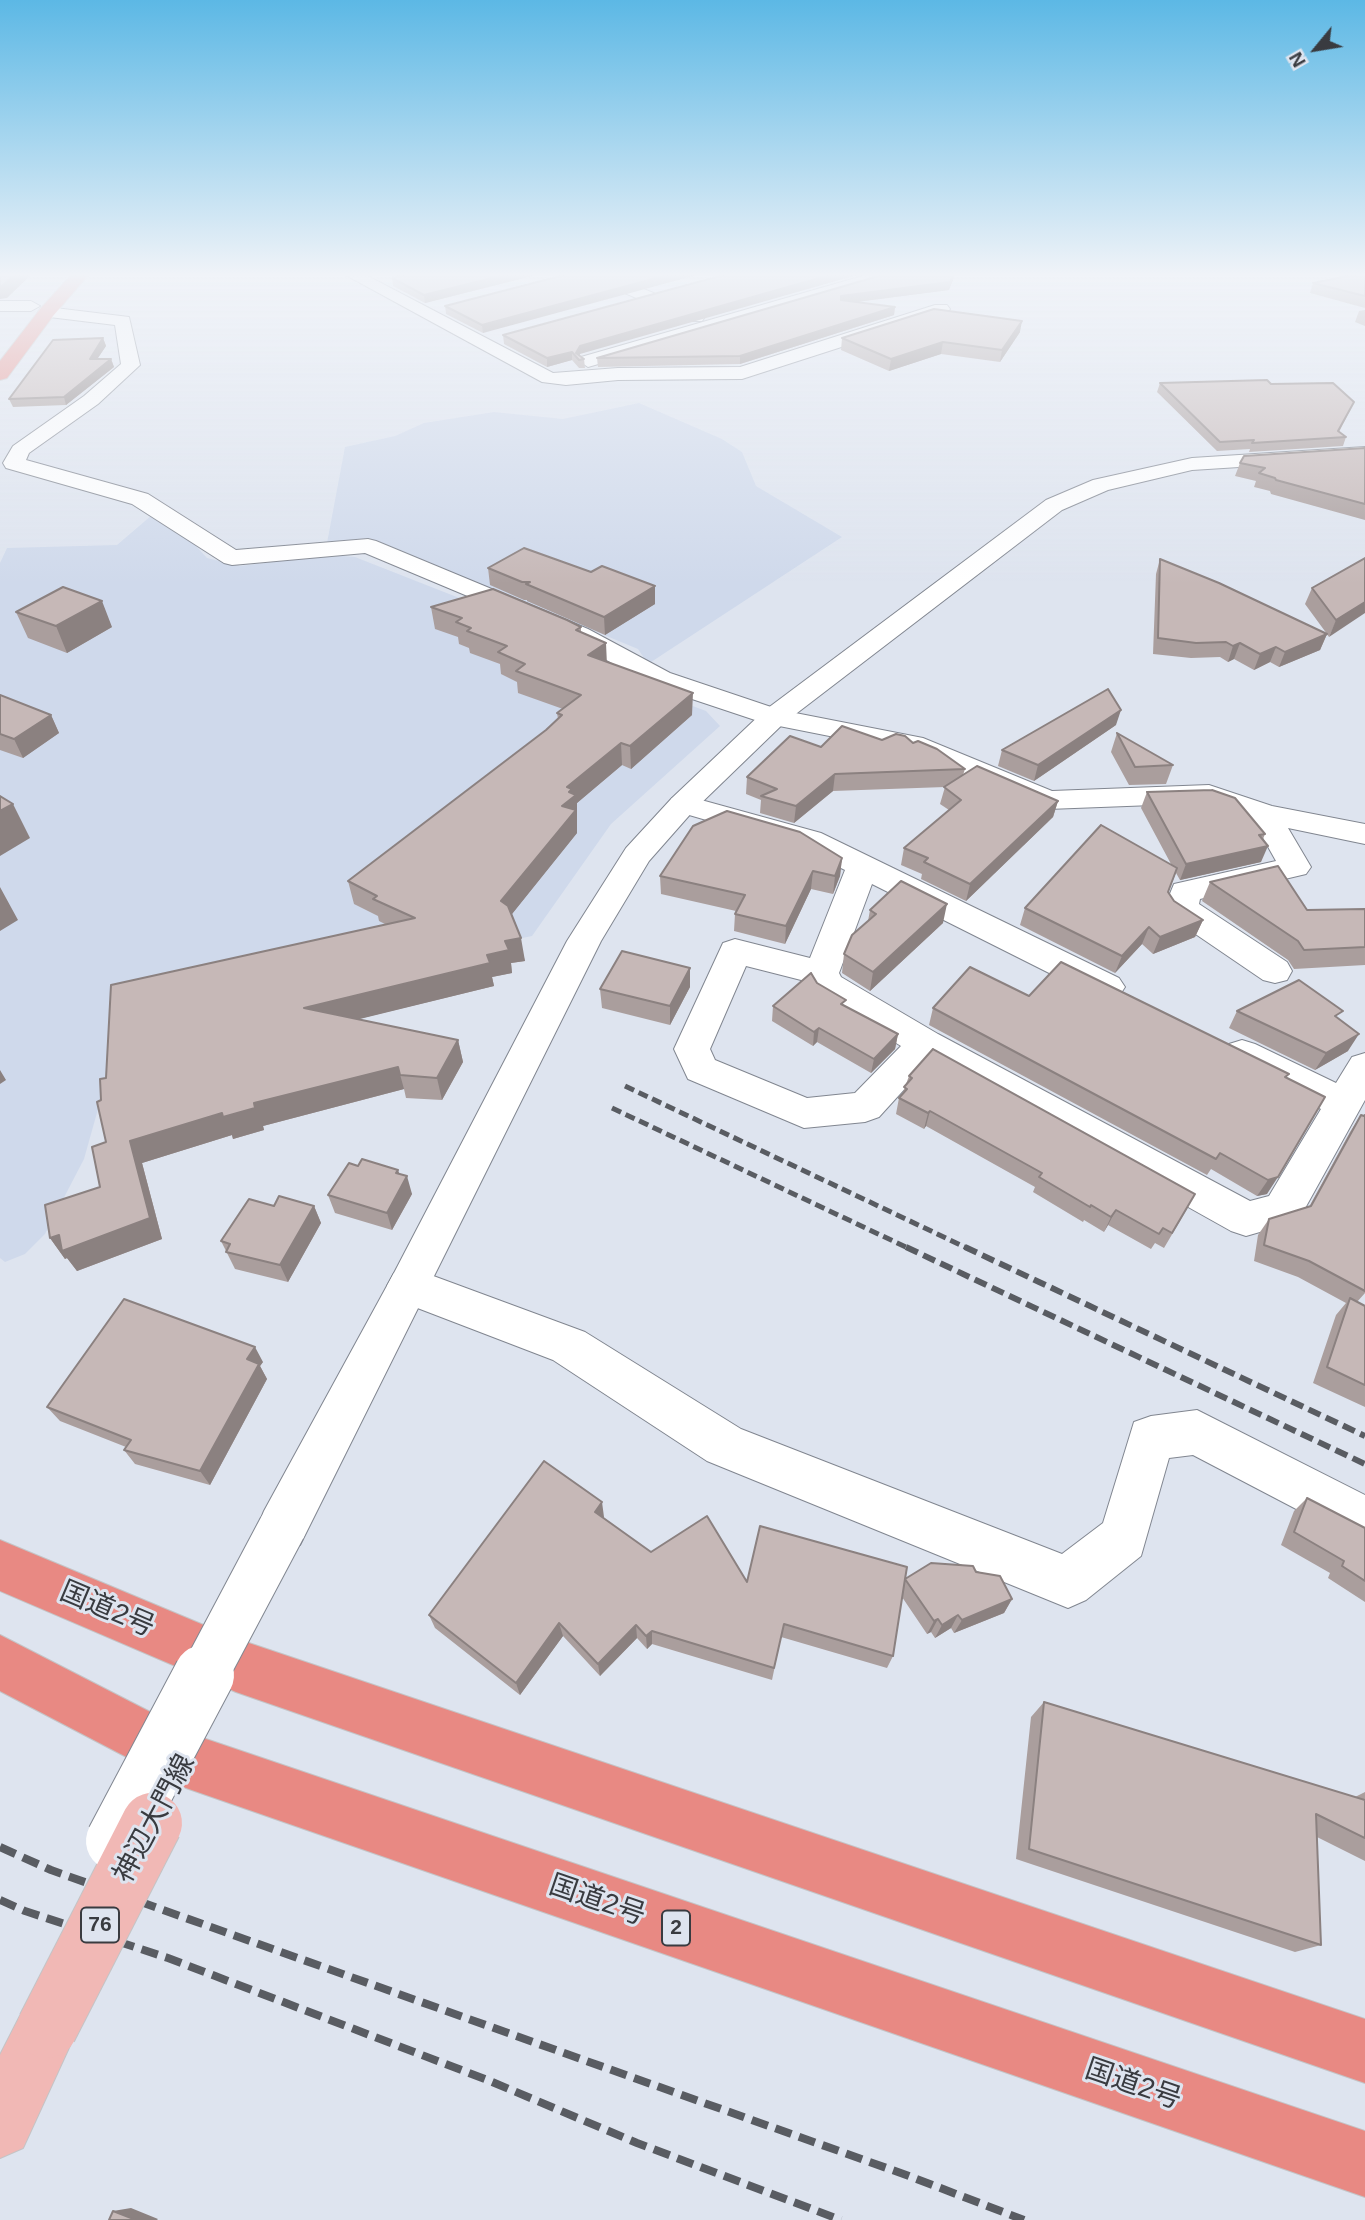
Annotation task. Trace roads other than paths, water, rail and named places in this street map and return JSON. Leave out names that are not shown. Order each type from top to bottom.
[{"type":"highway","name":"国道2号","points":[[0,1565],[236,1665],[1365,2051]]},
{"type":"highway","name":"国道2号","points":[[0,1662],[186,1760],[1365,2164]]},
{"type":"main road","name":"神辺大門線","points":[[0,2125],[26,2031],[152,1823],[236,1665]]},
{"type":"street","points":[[118,377],[91,400],[20,450],[14,463],[140,499],[232,558],[368,546],[579,634],[660,679],[774,717],[913,744],[1048,800],[1209,794],[1265,814],[1365,834]]},
{"type":"street","points":[[546,377],[566,379],[592,377]]},
{"type":"street","points":[[0,2102],[26,2031],[282,1528],[409,1286],[584,941],[637,855],[682,804],[774,717],[1054,505],[1101,485],[1192,464],[1365,453]]},
{"type":"street","points":[[682,804],[810,840],[1134,1000]]},
{"type":"street","points":[[1265,814],[1295,867],[1186,892],[1181,908],[1275,971]]},
{"type":"street","points":[[821,973],[863,866]]},
{"type":"street","points":[[925,1044],[865,1107],[804,1114],[701,1069],[692,1049],[735,951],[821,973],[829,986],[925,1044],[1246,1219],[1283,1209],[1365,1067]]},
{"type":"street","points":[[1208,1037],[1344,1104]]},
{"type":"street","points":[[409,1286],[569,1346],[724,1444],[1068,1582],[1123,1538],[1152,1438],[1197,1432],[1365,1521]]},
{"type":"railway","points":[[625,1086],[969,1249]]},
{"type":"railway","points":[[612,1108],[910,1249]]},
{"type":"railway","points":[[906,1247],[1365,1464]]},
{"type":"railway","points":[[965,1247],[1365,1436]]},
{"type":"railway","points":[[0,1847],[51,1870],[909,2176],[1024,2220]]},
{"type":"railway","points":[[0,1900],[25,1911],[168,1958],[490,2081],[637,2143],[841,2220]]}]
